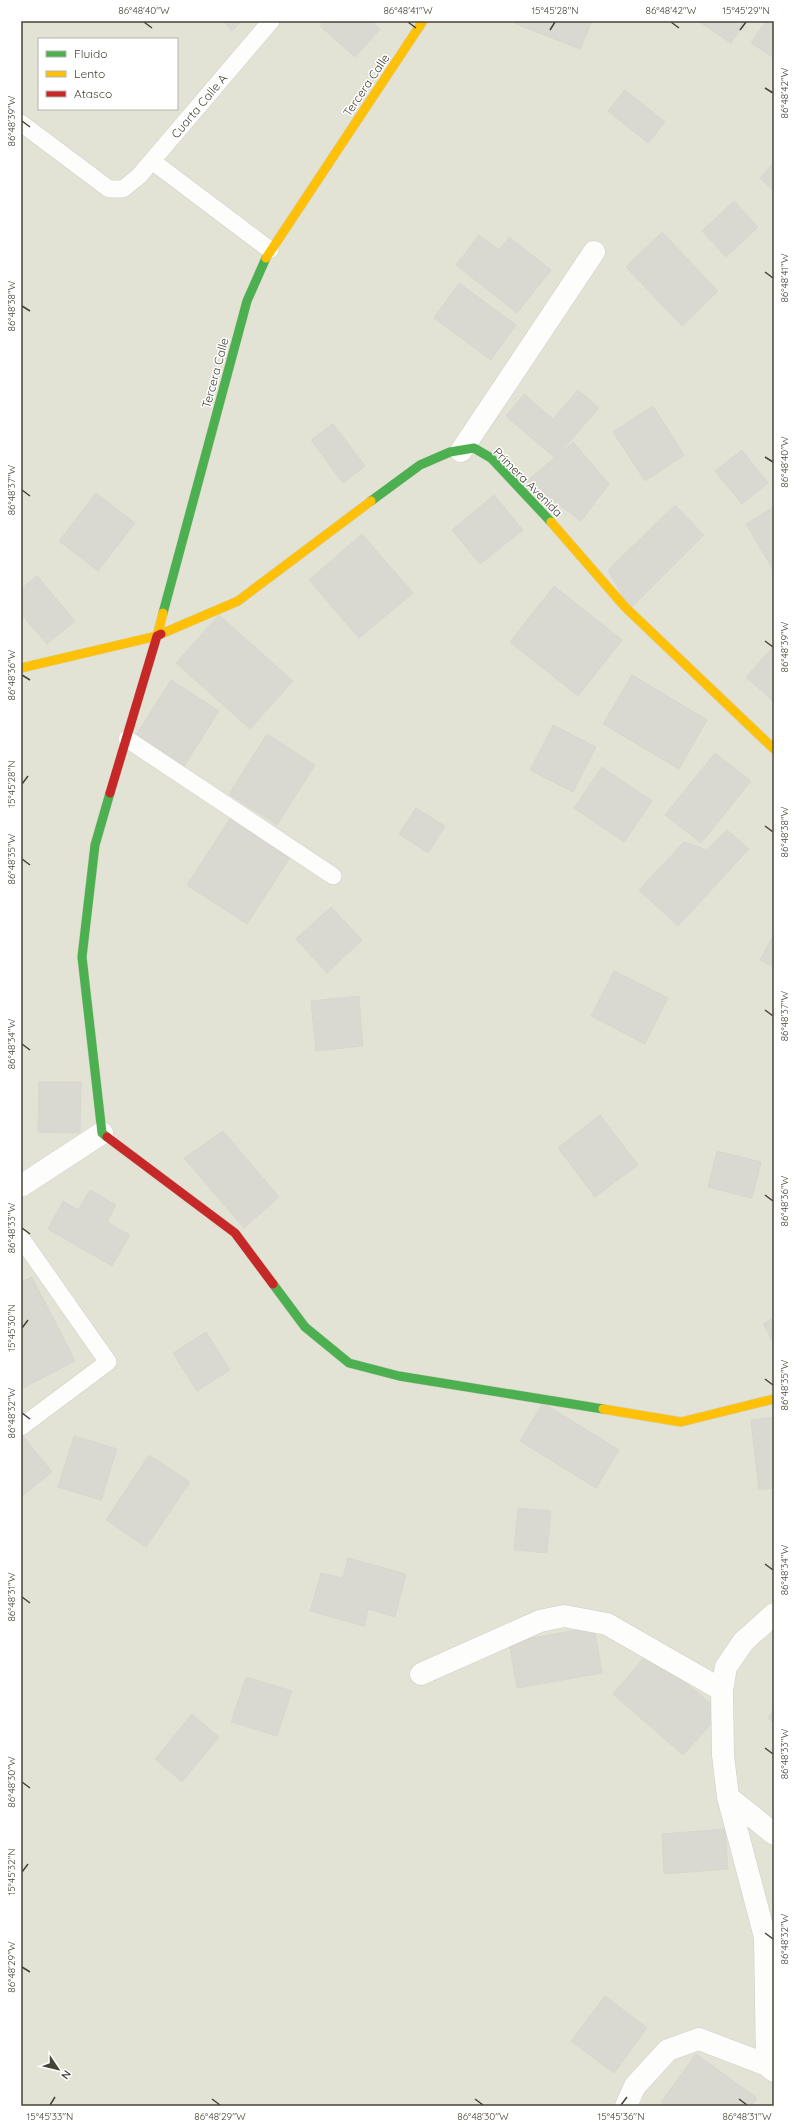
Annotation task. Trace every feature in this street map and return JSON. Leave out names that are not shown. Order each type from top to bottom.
[{"type":"street","name":"Tercera Calle","points":[[102,1133],[82,958],[95,845],[157,636],[247,301],[270,250],[423,21]]},
{"type":"street","points":[[461,451],[594,252]]},
{"type":"street","name":"Primera Avenida","points":[[157,636],[238,601],[420,465],[450,452],[474,448],[491,458],[564,536],[625,607],[774,748]]},
{"type":"street","points":[[21,668],[157,636]]},
{"type":"street","points":[[21,1186],[102,1133],[235,1233],[305,1326],[349,1363],[399,1376],[681,1422],[774,1399]]},
{"type":"street","points":[[626,2106],[635,2086],[668,2050],[699,2039],[770,2068],[766,1937],[728,1797],[723,1755],[722,1690],[726,1667],[743,1642],[774,1614]]},
{"type":"street","points":[[421,1674],[540,1621],[564,1616],[607,1624],[722,1690]]},
{"type":"street","points":[[728,1797],[774,1834]]},
{"type":"lane","name":"Cuarta Calle A","points":[[21,124],[108,189],[123,188],[139,176],[271,21]]},
{"type":"lane","points":[[152,161],[270,250]]},
{"type":"lane","points":[[127,739],[333,876]]},
{"type":"lane","points":[[21,1238],[108,1362],[21,1427]]},
{"type":"shaded area","points":[[21,21],[774,21],[774,2106],[21,2106]]},
{"type":"building","points":[[223,21],[242,21],[232,31]]},
{"type":"building","points":[[324,21],[371,21],[380,29],[355,57],[320,26]]},
{"type":"building","points":[[515,21],[592,21],[580,49],[514,23]]},
{"type":"building","points":[[698,21],[747,21],[731,43]]},
{"type":"building","points":[[766,21],[774,21],[774,58],[751,43]]},
{"type":"building","points":[[625,90],[665,122],[648,143],[608,111]]},
{"type":"building","points":[[774,163],[774,191],[760,178]]},
{"type":"building","points":[[734,201],[758,227],[726,257],[702,231]]},
{"type":"building","points":[[662,232],[718,291],[682,326],[626,267]]},
{"type":"building","points":[[479,235],[499,250],[509,237],[551,270],[517,313],[456,265]]},
{"type":"building","points":[[459,283],[516,325],[491,360],[434,318]]},
{"type":"building","points":[[578,390],[599,408],[555,458],[506,416],[524,394],[553,419]]},
{"type":"building","points":[[653,406],[684,455],[645,481],[613,432]]},
{"type":"building","points":[[333,424],[365,466],[343,483],[311,440]]},
{"type":"building","points":[[573,442],[609,484],[581,521],[527,481]]},
{"type":"building","points":[[742,450],[768,483],[742,504],[715,471]]},
{"type":"building","points":[[96,493],[135,523],[98,571],[59,541]]},
{"type":"building","points":[[494,495],[523,530],[480,564],[452,530]]},
{"type":"building","points":[[675,505],[704,535],[630,609],[608,570]]},
{"type":"building","points":[[774,507],[774,571],[746,524]]},
{"type":"building","points":[[362,534],[413,593],[359,638],[309,580]]},
{"type":"building","points":[[37,576],[75,621],[47,644],[21,614],[21,589]]},
{"type":"building","points":[[554,586],[622,640],[578,696],[510,642]]},
{"type":"building","points":[[219,615],[293,681],[250,729],[176,663]]},
{"type":"building","points":[[774,646],[774,702],[746,677]]},
{"type":"building","points":[[632,675],[707,720],[679,769],[603,724]]},
{"type":"building","points":[[171,680],[219,711],[181,771],[133,740]]},
{"type":"building","points":[[553,725],[596,747],[573,792],[530,770]]},
{"type":"building","points":[[267,734],[315,765],[277,825],[229,794]]},
{"type":"building","points":[[715,753],[751,781],[701,843],[665,815]]},
{"type":"building","points":[[602,767],[652,801],[624,842],[574,808]]},
{"type":"building","points":[[416,808],[445,826],[428,853],[399,834]]},
{"type":"building","points":[[231,817],[291,856],[247,924],[187,885]]},
{"type":"building","points":[[727,830],[749,849],[678,926],[639,890],[684,842],[707,850]]},
{"type":"building","points":[[331,907],[362,940],[327,973],[296,939]]},
{"type":"building","points":[[774,934],[774,967],[760,960]]},
{"type":"building","points":[[614,971],[668,998],[645,1044],[591,1016]]},
{"type":"building","points":[[359,996],[363,1046],[316,1051],[311,1001]]},
{"type":"building","points":[[39,1082],[81,1082],[80,1133],[38,1132]]},
{"type":"building","points":[[600,1115],[638,1165],[595,1197],[558,1148]]},
{"type":"building","points":[[223,1131],[279,1197],[244,1228],[184,1158]]},
{"type":"building","points":[[717,1151],[761,1162],[752,1198],[708,1187]]},
{"type":"building","points":[[90,1190],[116,1205],[107,1222],[130,1235],[112,1266],[48,1229],[63,1201],[78,1210]]},
{"type":"building","points":[[32,1277],[75,1361],[21,1389],[21,1282]]},
{"type":"building","points":[[774,1317],[774,1343],[763,1324]]},
{"type":"building","points":[[206,1332],[230,1370],[197,1391],[173,1353]]},
{"type":"building","points":[[543,1403],[619,1450],[596,1488],[520,1441]]},
{"type":"building","points":[[774,1417],[774,1488],[759,1490],[751,1420]]},
{"type":"building","points":[[23,1436],[52,1472],[22,1496],[21,1438]]},
{"type":"building","points":[[74,1436],[117,1449],[101,1500],[58,1487]]},
{"type":"building","points":[[149,1455],[190,1482],[146,1547],[106,1520]]},
{"type":"building","points":[[518,1508],[551,1511],[547,1553],[514,1550]]},
{"type":"building","points":[[348,1558],[406,1574],[395,1617],[368,1609],[364,1626],[310,1611],[321,1573],[343,1578]]},
{"type":"building","points":[[594,1627],[602,1673],[517,1688],[509,1642]]},
{"type":"building","points":[[650,1651],[721,1713],[683,1755],[613,1694]]},
{"type":"building","points":[[246,1677],[292,1691],[277,1736],[231,1722]]},
{"type":"building","points":[[774,1709],[774,1723],[768,1718]]},
{"type":"building","points":[[192,1714],[219,1737],[182,1782],[155,1759]]},
{"type":"building","points":[[725,1829],[728,1869],[664,1874],[662,1834]]},
{"type":"building","points":[[605,1996],[647,2028],[614,2073],[571,2041]]},
{"type":"building","points":[[696,2054],[757,2098],[751,2106],[667,2106],[661,2102]]},
{"type":"traffic: fast","points":[[163,613],[247,301],[266,258]]},
{"type":"traffic: fast","points":[[371,501],[420,465],[450,452],[474,448],[491,458],[551,522]]},
{"type":"traffic: fast","points":[[107,1137],[102,1133],[82,957],[95,845],[110,793]]},
{"type":"traffic: fast","points":[[273,1284],[305,1327],[349,1363],[399,1376],[603,1409]]},
{"type":"traffic: slow","points":[[266,258],[423,21]]},
{"type":"traffic: slow","points":[[161,634],[238,601],[371,501]]},
{"type":"traffic: slow","points":[[551,522],[625,607],[774,749]]},
{"type":"traffic: slow","points":[[21,668],[157,636],[163,613]]},
{"type":"traffic: slow","points":[[603,1409],[681,1422],[774,1399]]},
{"type":"traffic: jam","points":[[110,793],[157,636],[161,634]]},
{"type":"traffic: jam","points":[[107,1137],[235,1233],[273,1284]]}]
